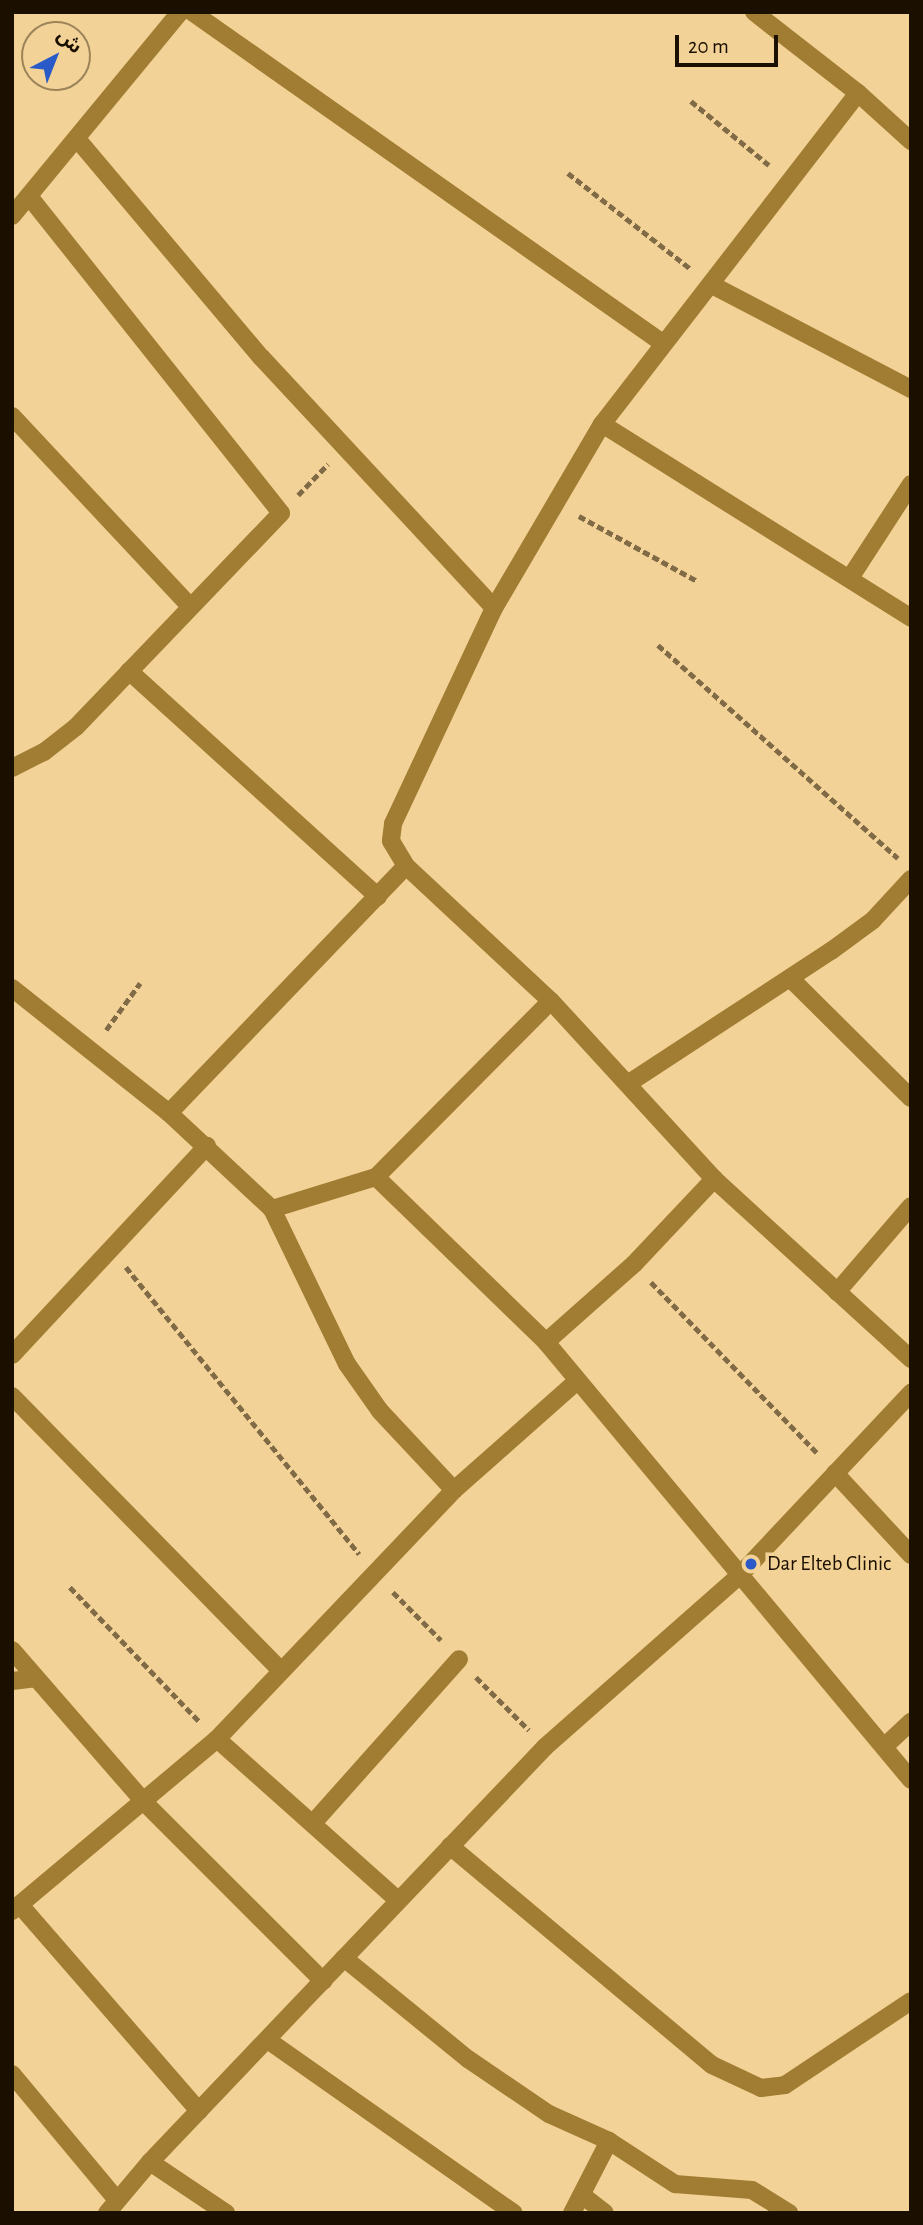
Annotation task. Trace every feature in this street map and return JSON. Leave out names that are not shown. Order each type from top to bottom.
[{"type":"street","points":[[13,211],[78,140],[180,12]]},
{"type":"street","points":[[192,12],[661,342]]},
{"type":"street","points":[[754,12],[858,93],[911,141]]},
{"type":"street","points":[[858,93],[712,285],[661,342],[603,424],[554,502],[494,608],[393,824],[391,841],[406,866],[551,1001],[629,1083],[714,1180],[911,1359]]},
{"type":"street","points":[[78,140],[343,448],[494,608]]},
{"type":"street","points":[[12,768],[61,740],[281,513],[29,196]]},
{"type":"street","points":[[712,285],[911,389]]},
{"type":"street","points":[[12,416],[189,605]]},
{"type":"street","points":[[603,424],[911,618]]},
{"type":"street","points":[[850,579],[911,484]]},
{"type":"street","points":[[129,671],[378,897]]},
{"type":"street","points":[[169,1113],[406,866]]},
{"type":"street","points":[[629,1083],[790,978],[873,920],[911,879]]},
{"type":"street","points":[[790,978],[911,1098]]},
{"type":"street","points":[[12,988],[169,1113],[272,1209],[347,1364],[380,1411],[454,1490]]},
{"type":"street","points":[[272,1209],[376,1177],[551,1001]]},
{"type":"street","points":[[12,1355],[207,1146]]},
{"type":"street","points":[[376,1177],[546,1342],[737,1577],[886,1745],[911,1780]]},
{"type":"street","points":[[546,1342],[634,1264],[714,1180]]},
{"type":"street","points":[[837,1292],[911,1206]]},
{"type":"street","points":[[199,2111],[16,1908],[145,1803],[217,1739],[454,1490],[577,1381]]},
{"type":"street","points":[[12,2074],[112,2206],[150,2162],[545,1747],[737,1577],[911,1393]]},
{"type":"street","points":[[12,1396],[281,1671]]},
{"type":"street","points":[[835,1473],[911,1555]]},
{"type":"street","points":[[12,1650],[145,1803],[323,1981]]},
{"type":"street","points":[[314,1822],[459,1659]]},
{"type":"street","points":[[12,1681],[35,1678]]},
{"type":"street","points":[[886,1745],[911,1721]]},
{"type":"street","points":[[217,1739],[314,1822],[398,1900]]},
{"type":"street","points":[[450,1846],[712,2064],[761,2088],[785,2085],[911,2001]]},
{"type":"street","points":[[344,1958],[521,2098],[609,2141],[675,2184],[752,2190],[789,2213]]},
{"type":"street","points":[[269,2040],[514,2213]]},
{"type":"street","points":[[572,2213],[609,2141]]},
{"type":"street","points":[[150,2162],[226,2213]]},
{"type":"street","points":[[582,2195],[605,2213]]},
{"type":"path","points":[[691,101],[791,182]]},
{"type":"path","points":[[568,173],[712,285]]},
{"type":"path","points":[[281,513],[343,448]]},
{"type":"path","points":[[554,502],[698,581]]},
{"type":"path","points":[[658,645],[901,861]]},
{"type":"path","points":[[90,1050],[140,983]]},
{"type":"path","points":[[110,1247],[376,1574],[545,1747]]},
{"type":"path","points":[[634,1264],[835,1473]]},
{"type":"path","points":[[70,1587],[217,1739]]},
{"type":"place","name":"Dar Elteb Clinic","points":[[751,1564]]}]
